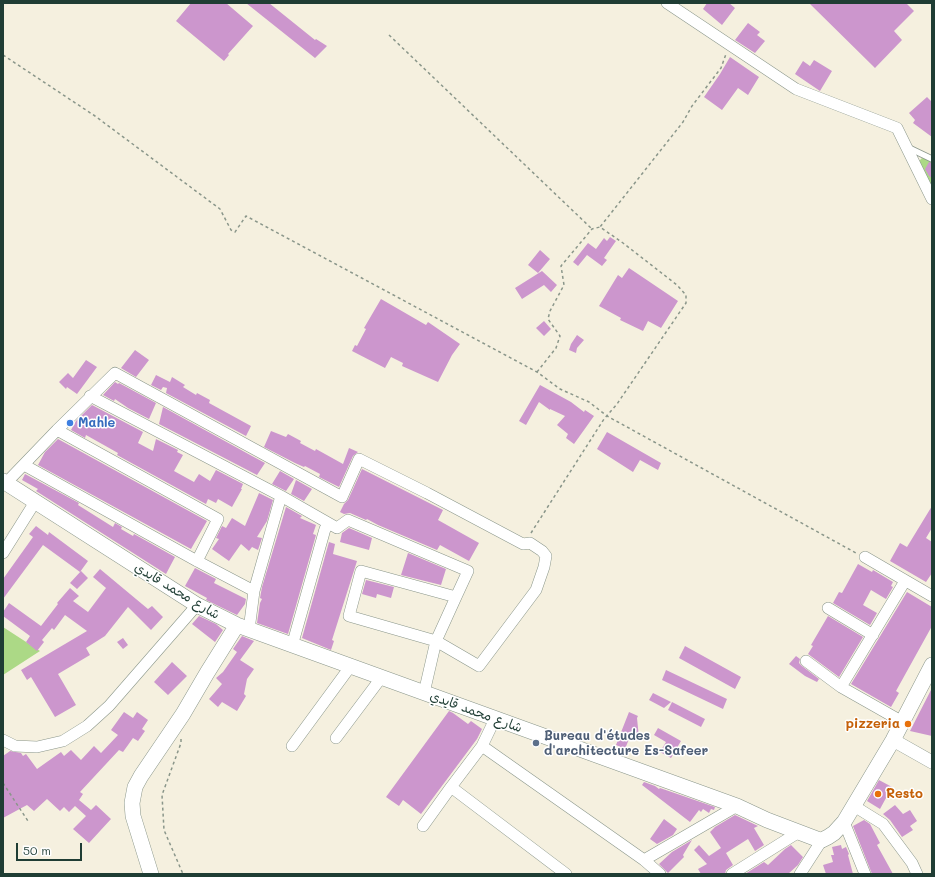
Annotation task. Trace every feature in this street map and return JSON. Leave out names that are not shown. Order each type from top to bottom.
[{"type":"main road","name":"شارع محمد قايدي","points":[[5,482],[197,605],[243,627],[424,694],[737,806],[767,820],[822,840]]},
{"type":"main road","points":[[151,874],[133,816],[132,802],[135,787],[183,714],[206,672],[243,627]]},
{"type":"main road","points":[[822,840],[834,833],[844,822],[892,740],[932,665]]},
{"type":"street","points":[[667,3],[796,89],[897,128],[932,199]]},
{"type":"street","points":[[5,482],[24,465],[90,396],[115,373],[342,497],[358,459],[427,493],[523,544],[530,543],[542,551],[546,556],[536,590],[479,666],[436,641],[349,616],[361,571],[456,597]]},
{"type":"street","points":[[90,396],[281,496],[336,528],[348,520],[468,571],[436,641],[424,694]]},
{"type":"street","points":[[57,430],[218,519],[197,560]]},
{"type":"street","points":[[24,465],[254,591]]},
{"type":"street","points":[[243,627],[281,496]]},
{"type":"street","points":[[5,546],[35,502]]},
{"type":"street","points":[[292,646],[324,529],[329,524]]},
{"type":"street","points":[[865,557],[932,596]]},
{"type":"street","points":[[841,687],[905,581]]},
{"type":"street","points":[[3,740],[15,746],[37,747],[63,741],[87,726],[108,706],[197,605]]},
{"type":"street","points":[[828,608],[873,635]]},
{"type":"street","points":[[806,661],[841,687],[901,721]]},
{"type":"street","points":[[292,746],[350,667]]},
{"type":"street","points":[[336,738],[381,678]]},
{"type":"street","points":[[423,826],[451,786],[482,746],[495,719]]},
{"type":"street","points":[[892,740],[932,762]]},
{"type":"street","points":[[482,746],[644,860],[660,874]]},
{"type":"street","points":[[451,786],[566,874]]},
{"type":"street","points":[[644,860],[737,806]]},
{"type":"street","points":[[854,806],[883,824],[912,863],[917,874]]},
{"type":"street","points":[[844,822],[865,874]]},
{"type":"street","points":[[732,874],[799,832]]},
{"type":"street","points":[[800,874],[822,840]]},
{"type":"lane","points":[[907,147],[932,159]]},
{"type":"path","points":[[389,35],[592,229]]},
{"type":"path","points":[[537,372],[556,348],[560,336],[548,319],[550,311],[564,285],[561,266],[592,229],[600,227],[683,122],[692,106],[720,68],[730,45]]},
{"type":"path","points":[[3,55],[95,116],[220,209],[231,230],[235,232],[246,216],[537,372],[560,389],[589,402],[607,416],[865,557]]},
{"type":"path","points":[[530,543],[529,537],[607,416],[617,404],[686,303],[686,295],[677,284],[600,227]]},
{"type":"path","points":[[182,736],[181,743],[162,795],[164,830],[183,874]]},
{"type":"path","points":[[3,783],[28,821]]},
{"type":"green space","points":[[922,158],[932,161],[932,190],[919,161]]},
{"type":"green space","points":[[3,627],[40,651],[3,675]]},
{"type":"building","points":[[191,3],[226,3],[253,26],[228,54],[229,55],[224,61],[176,21]]},
{"type":"building","points":[[246,3],[269,3],[315,40],[316,39],[327,46],[315,58]]},
{"type":"building","points":[[707,3],[729,3],[735,8],[722,25],[703,9]]},
{"type":"building","points":[[809,3],[906,3],[914,11],[894,31],[902,40],[875,68]]},
{"type":"building","points":[[748,23],[760,32],[757,35],[765,41],[755,53],[735,40]]},
{"type":"building","points":[[730,57],[759,77],[748,95],[738,88],[722,110],[704,97]]},
{"type":"building","points":[[814,60],[832,71],[820,91],[795,74],[803,61],[810,66]]},
{"type":"building","points":[[927,97],[932,102],[932,137],[913,123],[915,120],[909,113]]},
{"type":"building","points":[[929,162],[932,163],[932,178],[925,169]]},
{"type":"building","points":[[610,237],[616,241],[604,258],[607,260],[602,266],[587,255],[578,266],[573,262],[588,243],[596,249],[604,238],[607,241]]},
{"type":"building","points":[[540,250],[550,259],[538,273],[528,265]]},
{"type":"building","points":[[629,268],[678,301],[661,328],[648,321],[643,331],[620,320],[621,318],[599,306],[618,275],[622,278]]},
{"type":"building","points":[[542,271],[557,285],[551,292],[544,285],[522,299],[515,288]]},
{"type":"building","points":[[381,299],[426,325],[428,322],[460,344],[452,355],[438,382],[402,366],[403,363],[391,357],[385,368],[352,351],[355,345],[357,346],[366,329],[364,328]]},
{"type":"building","points":[[544,321],[551,329],[544,336],[536,328]]},
{"type":"building","points":[[577,335],[584,340],[577,348],[576,353],[569,350]]},
{"type":"building","points":[[135,350],[149,360],[136,377],[121,368]]},
{"type":"building","points":[[86,360],[97,367],[77,394],[67,387],[66,389],[59,382],[68,373],[73,378]]},
{"type":"building","points":[[156,375],[170,382],[172,377],[185,385],[183,387],[196,395],[197,393],[210,400],[209,403],[251,426],[246,436],[166,393],[167,388],[163,387],[161,390],[151,385]]},
{"type":"building","points":[[115,382],[156,403],[149,419],[115,399],[114,401],[103,395]]},
{"type":"building","points":[[540,385],[571,402],[584,412],[585,410],[594,416],[574,444],[566,438],[568,434],[557,425],[565,416],[550,410],[539,402],[526,425],[519,421]]},
{"type":"building","points":[[92,405],[143,432],[138,443],[153,451],[156,439],[178,450],[177,452],[183,455],[174,471],[194,482],[199,474],[210,481],[216,470],[243,484],[242,489],[232,507],[218,499],[216,503],[208,499],[206,504],[117,455],[118,453],[86,435],[85,438],[71,430],[76,421]]},
{"type":"building","points":[[163,407],[265,463],[257,475],[159,424]]},
{"type":"building","points":[[271,431],[286,437],[288,434],[301,441],[300,443],[315,451],[316,449],[343,464],[349,448],[358,452],[353,456],[339,487],[319,477],[320,474],[305,466],[304,467],[295,463],[264,447]]},
{"type":"building","points":[[607,432],[661,463],[658,470],[640,460],[633,472],[597,449]]},
{"type":"building","points":[[58,439],[207,521],[191,549],[38,465],[45,452]]},
{"type":"building","points":[[362,469],[443,510],[438,520],[479,543],[469,561],[440,545],[437,550],[367,519],[366,520],[350,513],[344,514],[340,512],[348,500]]},
{"type":"building","points":[[280,471],[294,479],[286,491],[272,484]]},
{"type":"building","points":[[25,474],[79,503],[78,505],[113,527],[115,523],[122,527],[121,529],[133,536],[134,534],[175,557],[166,574],[36,491],[38,489],[22,480]]},
{"type":"building","points":[[296,480],[312,489],[304,501],[291,494]]},
{"type":"building","points":[[259,493],[273,500],[267,521],[257,537],[262,538],[258,550],[252,547],[249,551],[241,544],[229,561],[212,549],[219,539],[216,538],[222,526],[226,528],[232,518],[245,526]]},
{"type":"building","points":[[932,506],[932,528],[926,538],[932,542],[932,573],[926,582],[890,561],[900,543],[907,547]]},
{"type":"building","points":[[286,507],[302,516],[300,518],[316,525],[313,534],[316,535],[288,634],[257,623],[262,599],[260,598],[262,587]]},
{"type":"building","points":[[36,526],[48,535],[49,532],[88,561],[80,572],[43,545],[3,599],[3,579],[33,537],[29,534]]},
{"type":"building","points":[[349,528],[372,538],[369,550],[340,542],[342,533]]},
{"type":"building","points":[[329,542],[335,544],[333,554],[357,561],[332,640],[334,641],[331,650],[302,638]]},
{"type":"building","points":[[408,553],[446,569],[441,585],[401,575]]},
{"type":"building","points":[[858,564],[872,572],[873,570],[893,582],[891,586],[893,587],[886,599],[871,590],[863,605],[877,613],[870,625],[833,603],[839,592],[842,593]]},
{"type":"building","points":[[195,568],[216,579],[214,583],[246,599],[245,604],[237,615],[206,600],[207,598],[185,586]]},
{"type":"building","points":[[100,569],[148,609],[152,606],[163,617],[151,630],[128,607],[105,636],[86,648],[90,655],[58,674],[76,705],[55,717],[31,677],[27,680],[21,670],[87,631],[65,615],[54,630],[52,628],[42,640],[44,642],[37,651],[26,642],[30,636],[3,616],[3,612],[9,603],[41,626],[58,604],[57,603],[70,588],[79,596],[73,601],[88,612],[106,588],[93,577]]},
{"type":"building","points":[[81,571],[88,578],[77,589],[70,583]]},
{"type":"building","points":[[366,580],[394,587],[391,598],[377,594],[376,598],[362,594]]},
{"type":"building","points":[[907,592],[932,607],[932,626],[896,691],[899,693],[891,707],[851,684]]},
{"type":"building","points":[[199,616],[216,624],[223,630],[215,642],[192,624]]},
{"type":"building","points":[[828,616],[863,637],[839,677],[808,654],[813,646],[811,645]]},
{"type":"building","points":[[242,636],[254,641],[240,660],[254,669],[247,679],[244,694],[246,696],[237,711],[222,702],[218,707],[209,699],[222,684],[216,678],[223,672],[237,652],[233,649]]},
{"type":"building","points":[[123,638],[128,645],[123,649],[117,642]]},
{"type":"building","points":[[685,646],[741,677],[735,689],[679,658]]},
{"type":"building","points":[[796,656],[800,659],[799,663],[802,666],[819,679],[817,682],[805,676],[789,664]]},
{"type":"building","points":[[172,662],[187,676],[168,695],[154,682]]},
{"type":"building","points":[[666,670],[727,699],[723,709],[662,680]]},
{"type":"building","points":[[932,688],[932,736],[910,731]]},
{"type":"building","points":[[653,693],[671,702],[664,708],[649,700]]},
{"type":"building","points":[[672,702],[705,719],[701,727],[668,710]]},
{"type":"building","points":[[449,711],[468,724],[471,721],[482,729],[477,739],[421,814],[403,800],[399,806],[386,797]]},
{"type":"building","points":[[124,712],[133,718],[137,712],[148,720],[142,729],[145,731],[138,741],[133,738],[123,752],[119,750],[80,792],[83,794],[79,800],[91,810],[96,805],[111,819],[89,843],[73,829],[86,816],[75,806],[69,812],[64,807],[60,811],[47,799],[34,811],[27,805],[3,818],[3,756],[10,751],[21,753],[23,756],[26,754],[37,769],[61,752],[64,756],[71,750],[81,760],[94,746],[101,753],[118,735],[111,730]]},
{"type":"building","points":[[629,712],[638,716],[639,738],[629,739],[625,749],[616,745]]},
{"type":"building","points":[[658,728],[681,741],[671,758],[660,752],[666,742],[654,735]]},
{"type":"building","name":"Resto","points":[[879,780],[892,787],[880,809],[867,801]]},
{"type":"building","points":[[644,782],[659,789],[660,788],[715,807],[714,810],[711,809],[709,813],[703,809],[701,812],[699,810],[690,822],[642,785]]},
{"type":"building","points":[[895,805],[903,814],[910,810],[917,821],[910,826],[913,830],[902,837],[890,820],[883,814]]},
{"type":"building","points":[[735,815],[758,826],[754,828],[764,845],[755,851],[748,839],[726,853],[733,865],[726,870],[725,874],[701,874],[698,869],[707,864],[694,850],[699,845],[709,856],[721,848],[710,832],[715,827]]},
{"type":"building","points":[[664,819],[677,829],[673,835],[657,844],[650,839]]},
{"type":"building","points":[[864,820],[870,824],[880,843],[877,845],[893,874],[872,874],[853,826]]},
{"type":"building","points":[[692,840],[683,855],[684,857],[668,873],[659,864],[672,852]]},
{"type":"building","points":[[791,845],[803,857],[798,865],[788,874],[745,874],[764,862],[768,865]]},
{"type":"building","points":[[841,845],[842,849],[846,847],[849,854],[853,874],[826,874],[823,865],[833,862],[831,855],[834,855],[832,847]]},
{"type":"place","name":"Mahle","points":[[70,423]]},
{"type":"place","name":"pizzeria","points":[[908,724]]},
{"type":"place","name":"Bureau d'études d'architecture Es-Safeer","points":[[536,743]]},
{"type":"place","name":"Resto","points":[[878,794]]}]
